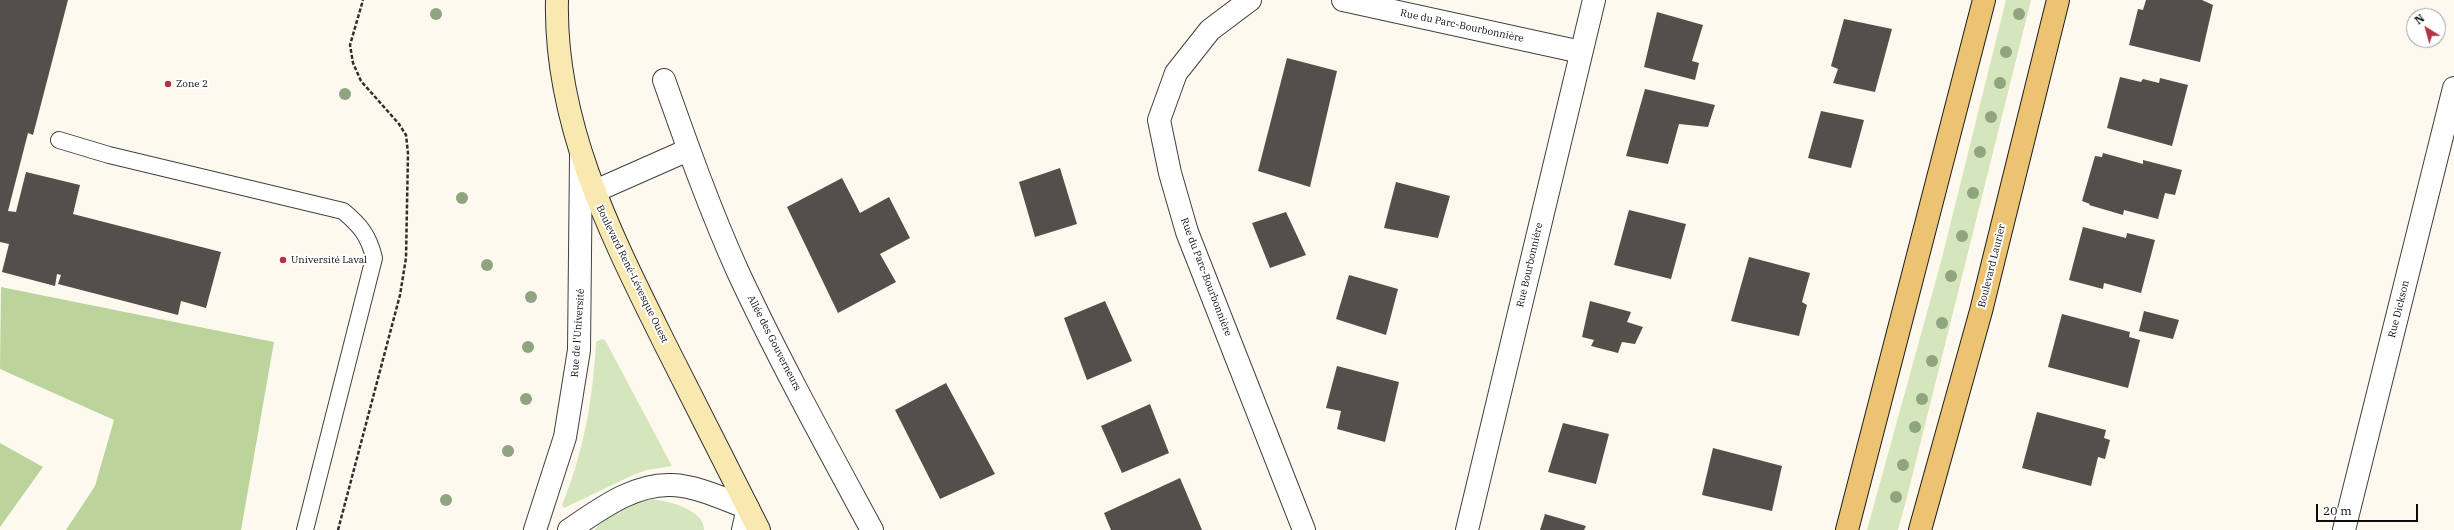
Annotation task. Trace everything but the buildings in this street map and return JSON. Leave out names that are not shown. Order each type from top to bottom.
[{"type":"main road","name":"Boulevard René-Lévesque Ouest","points":[[557,0],[560,51],[568,103],[581,154],[593,192],[638,289],[759,530]]},
{"type":"main road","points":[[1847,530],[1984,0]]},
{"type":"main road","name":"Boulevard Laurier","points":[[1920,530],[1981,311],[2058,0]]},
{"type":"street","name":"Rue du Parc-Bourbonnière","points":[[1250,0],[1210,30],[1176,73],[1159,120],[1170,173],[1187,232],[1304,530]]},
{"type":"street","name":"Rue du Parc-Bourbonnière","points":[[1343,0],[1581,52]]},
{"type":"street","name":"Rue Bourbonnière","points":[[1467,530],[1594,0]]},
{"type":"street","name":"Allée des Gouverneurs","points":[[664,80],[688,150],[738,271],[791,379],[872,530]]},
{"type":"street","name":"Rue Dickson","points":[[2344,530],[2454,88]]},
{"type":"street","points":[[593,192],[688,150]]},
{"type":"street","name":"Rue de l'Université","points":[[535,530],[565,437],[579,350],[581,154]]},
{"type":"street","points":[[569,530],[605,506],[649,487],[672,485],[693,489],[748,508],[743,530]]},
{"type":"lane","points":[[59,140],[109,155],[343,211],[359,224],[370,241],[374,258],[305,530]]},
{"type":"green space","points":[[2006,0],[2031,0],[1906,501],[1898,530],[1867,530],[1942,258]]},
{"type":"green space","points":[[1,287],[274,342],[241,530],[66,530],[95,486],[114,420],[0,369]]},
{"type":"green space","points":[[602,339],[605,340],[672,466],[647,470],[633,475],[564,508],[562,505],[570,485],[582,445],[586,425],[593,384],[596,342]]},
{"type":"green space","points":[[0,443],[43,467],[0,527]]},
{"type":"green space","points":[[650,499],[665,501],[691,511],[698,516],[703,523],[704,530],[594,530],[620,510]]},
{"type":"place","name":"Zone 2","points":[[168,84]]},
{"type":"place","name":"Université Laval","points":[[283,260]]}]
